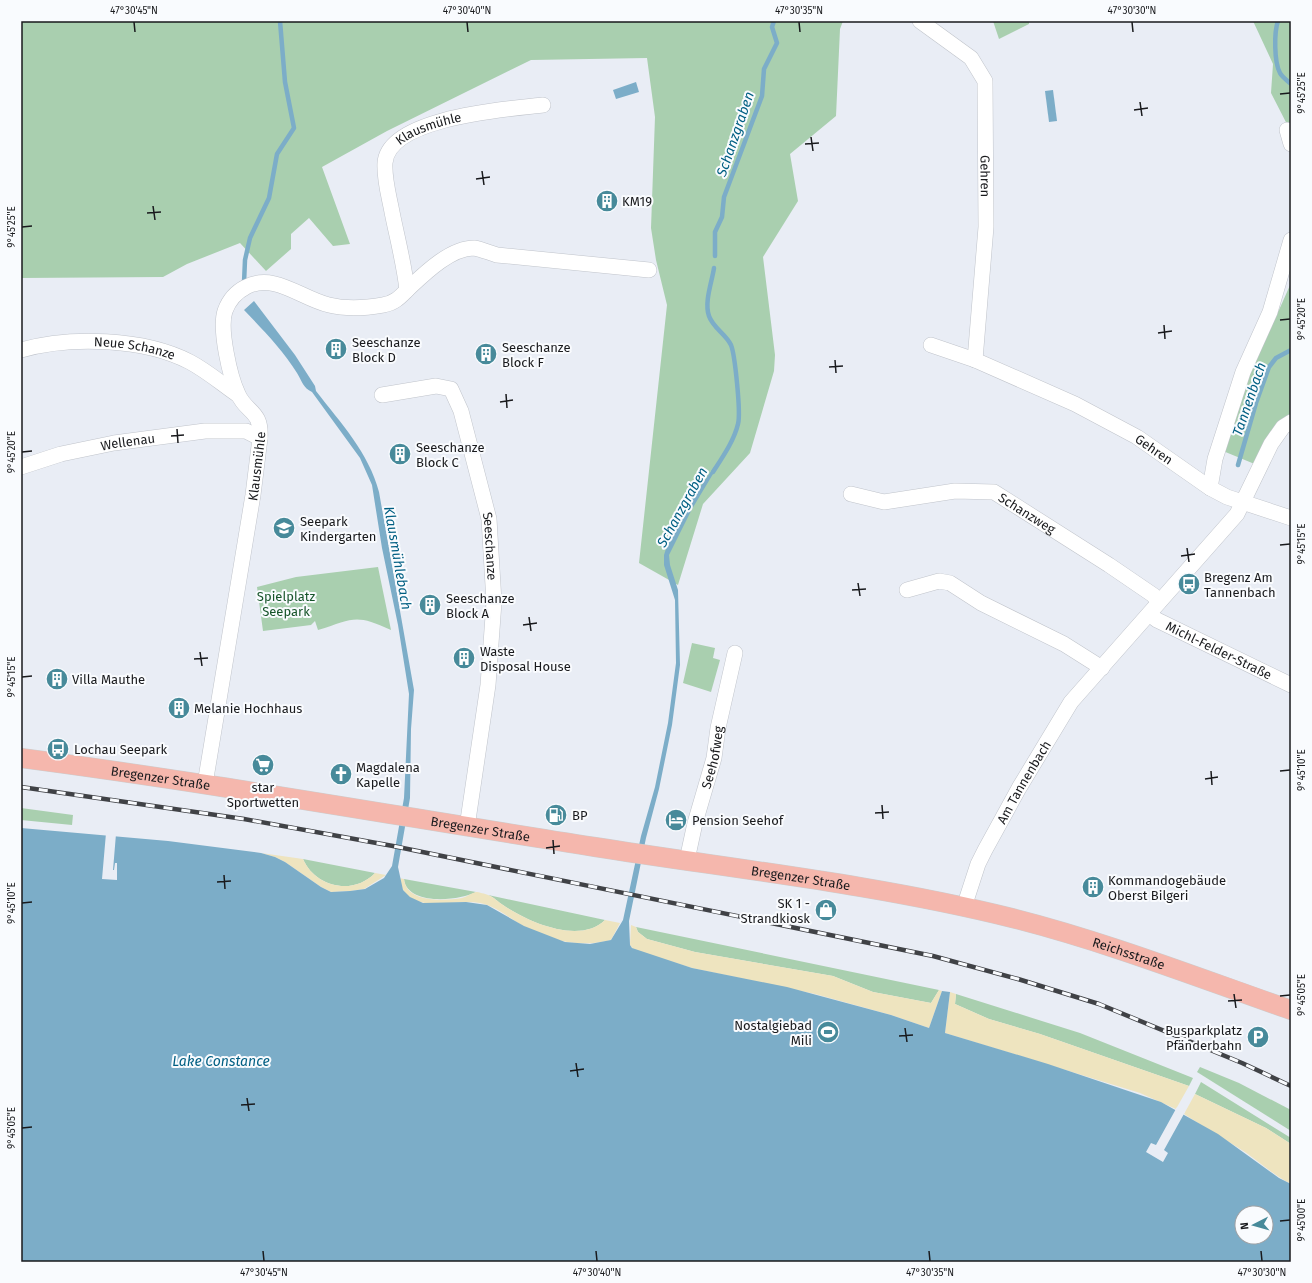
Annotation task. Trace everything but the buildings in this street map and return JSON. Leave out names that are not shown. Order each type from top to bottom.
[{"type":"main road","name":"Bregenzer Straße","points":[[21,758],[205,784],[466,827],[687,860],[933,900],[964,907]]},
{"type":"main road","name":"Reichsstraße","points":[[964,907],[1015,919],[1067,934],[1291,1010]]},
{"type":"street","name":"Gehren","points":[[920,21],[971,58],[985,81],[986,227],[975,360]]},
{"type":"street","name":"Klausmühle","points":[[407,290],[389,197],[386,170],[386,157],[392,147],[408,134],[438,122],[461,116],[543,105]]},
{"type":"street","points":[[1210,488],[1216,459],[1243,372],[1270,312],[1291,240]]},
{"type":"street","name":"Klausmühle","points":[[205,784],[253,495],[261,429],[257,419],[238,395],[227,357],[222,326],[227,307],[240,290],[254,283],[266,282],[294,291],[318,302],[344,307],[394,302],[451,254],[474,248],[497,255],[649,270]]},
{"type":"street","name":"Neue Schanze","points":[[21,350],[66,341],[101,341],[139,347],[167,353],[190,362],[238,395]]},
{"type":"street","name":"Gehren","points":[[931,345],[975,360],[1076,404],[1136,437],[1210,488],[1243,503],[1291,518]]},
{"type":"street","name":"Seeschanze","points":[[382,395],[436,386],[444,386],[451,389],[461,411],[489,519],[494,602],[491,646],[488,685],[466,827]]},
{"type":"street","name":"Am Tannenbach","points":[[964,907],[978,864],[1019,788],[1071,702],[1237,514],[1271,444],[1283,427],[1291,422]]},
{"type":"street","name":"Wellenau","points":[[21,467],[61,454],[106,445],[206,431],[246,432],[260,438]]},
{"type":"street","name":"Schanzweg","points":[[852,494],[884,502],[955,492],[994,492],[1109,565],[1159,602]]},
{"type":"street","points":[[906,590],[939,581],[950,583],[981,603],[1064,644],[1102,668]]},
{"type":"street","name":"Michl-Felder-Straße","points":[[1149,614],[1157,620],[1291,685]]},
{"type":"street","name":"Seehofweg","points":[[687,860],[695,822],[714,758],[718,728],[734,653]]},
{"type":"green space","points":[[21,21],[843,21],[840,29],[836,116],[790,154],[798,201],[763,257],[775,355],[774,371],[750,453],[703,504],[678,585],[639,563],[667,305],[656,260],[651,228],[655,117],[647,58],[531,60],[387,131],[322,167],[350,244],[333,246],[309,218],[291,234],[291,249],[266,271],[240,243],[187,264],[163,277],[21,278]]},
{"type":"green space","points":[[993,21],[1029,21],[1029,24],[999,39]]},
{"type":"green space","points":[[1253,21],[1291,21],[1291,132],[1271,93],[1273,64]]},
{"type":"green space","points":[[1291,283],[1291,423],[1257,465],[1223,451],[1245,361],[1279,310]]},
{"type":"green space","name":"Spielplatz Seepark","points":[[378,567],[391,630],[369,621],[354,620],[318,630],[315,621],[311,625],[263,631],[257,587],[296,577]]},
{"type":"green space","points":[[692,643],[715,648],[713,658],[720,660],[711,692],[683,683]]},
{"type":"green space","points":[[21,808],[73,815],[72,825],[21,820]]},
{"type":"green space","points":[[303,859],[375,873],[366,880],[356,884],[346,886],[335,885],[325,882],[316,876],[309,869]]},
{"type":"green space","points":[[404,879],[476,892],[458,898],[435,899],[414,894],[407,888]]},
{"type":"green space","points":[[488,895],[605,920],[594,927],[582,931],[568,931],[539,924],[513,912]]},
{"type":"green space","points":[[636,927],[939,990],[931,1003],[873,992],[833,976],[695,952],[647,939],[638,932]]},
{"type":"green space","points":[[956,994],[1080,1033],[1193,1078],[1189,1086],[1040,1034],[989,1019],[955,1004]]},
{"type":"green space","points":[[1200,1067],[1239,1083],[1291,1110],[1291,1131],[1197,1072]]},
{"type":"green space","points":[[1201,1082],[1291,1138],[1291,1144],[1266,1128],[1195,1094]]},
{"type":"sand","points":[[261,853],[303,859],[309,869],[316,876],[325,882],[335,885],[346,886],[356,884],[366,880],[375,873],[386,875],[364,889],[331,892],[321,887],[285,862]]},
{"type":"sand","points":[[399,878],[404,879],[406,887],[411,893],[427,899],[446,900],[462,898],[476,892],[492,897],[513,912],[539,924],[568,931],[582,931],[594,927],[605,920],[620,923],[611,940],[588,943],[566,942],[544,936],[523,926],[497,909],[480,903],[463,902],[430,904],[414,900],[408,896],[401,885]]},
{"type":"sand","points":[[631,925],[636,927],[638,932],[647,939],[695,952],[833,976],[873,992],[931,1003],[939,990],[942,991],[929,1028],[891,1015],[815,994],[692,968],[634,950],[630,945]]},
{"type":"sand","points":[[950,992],[956,994],[955,1004],[989,1019],[1040,1034],[1189,1086],[1176,1109],[1140,1093],[945,1033]]},
{"type":"sand","points":[[1195,1094],[1266,1128],[1291,1144],[1291,1184],[1277,1176],[1244,1151],[1184,1114]]},
{"type":"water","points":[[636,82],[639,92],[616,99],[613,90]]},
{"type":"water","points":[[1053,90],[1057,121],[1049,122],[1045,91]]},
{"type":"water","name":"Lake Constance","points":[[254,301],[295,355],[315,386],[316,391],[353,438],[368,464],[379,492],[414,690],[411,729],[410,798],[398,867],[403,890],[410,897],[423,903],[466,902],[487,905],[524,926],[565,942],[590,944],[611,940],[623,920],[641,836],[655,787],[668,723],[676,663],[675,600],[664,565],[664,555],[669,539],[683,512],[714,467],[716,469],[692,509],[669,555],[670,565],[678,590],[680,665],[672,725],[629,921],[630,945],[632,948],[692,968],[787,987],[891,1015],[929,1028],[942,991],[950,992],[945,1033],[1048,1064],[1161,1102],[1218,1134],[1279,1178],[1291,1184],[1291,1262],[21,1262],[21,828],[168,841],[261,853],[285,862],[321,887],[331,892],[365,889],[384,878],[392,866],[404,798],[409,694],[372,485],[360,458],[312,392],[305,386],[279,348],[244,310]]},
{"type":"pier","points":[[106,833],[116,834],[113,870],[115,863],[117,863],[117,880],[102,879]]},
{"type":"pier","points":[[1177,1107],[1185,1112],[1164,1150],[1168,1153],[1163,1162],[1146,1152],[1151,1143],[1156,1145]]},
{"type":"waterway","name":"Klausmühlebach","points":[[244,283],[245,260],[250,238],[269,198],[277,154],[294,128],[285,82],[280,21]]},
{"type":"waterway","name":"Schanzgraben","points":[[715,256],[715,232],[722,217],[724,197],[762,96],[764,69],[777,43],[772,27],[774,21]]},
{"type":"waterway","points":[[1278,21],[1275,39],[1278,68],[1281,74],[1291,84]]},
{"type":"waterway","name":"Schanzgraben","points":[[713,472],[731,443],[739,418],[733,351],[729,341],[713,324],[709,316],[707,305],[714,268]]},
{"type":"waterway","name":"Tannenbach","points":[[1238,465],[1256,403],[1269,367],[1276,358],[1291,350]]},
{"type":"railway","points":[[21,787],[244,819],[393,846],[933,956],[1018,979],[1099,1004],[1242,1063],[1291,1086]]},
{"type":"place","name":"KM19","points":[[607,201]]},
{"type":"place","name":"Seeschanze Block D","points":[[336,349]]},
{"type":"place","name":"Seeschanze Block F","points":[[486,354]]},
{"type":"place","name":"Seeschanze Block C","points":[[400,454]]},
{"type":"place","name":"Seepark Kindergarten","points":[[284,528]]},
{"type":"place","name":"Bregenz Am Tannenbach","points":[[1189,584]]},
{"type":"place","name":"Seeschanze Block A","points":[[430,605]]},
{"type":"place","name":"Waste Disposal House","points":[[464,658]]},
{"type":"place","name":"Villa Mauthe","points":[[57,679]]},
{"type":"place","name":"Melanie Hochhaus","points":[[179,708]]},
{"type":"place","name":"Lochau Seepark","points":[[58,749]]},
{"type":"place","name":"star Sportwetten","points":[[263,765]]},
{"type":"place","name":"Magdalena Kapelle","points":[[341,774]]},
{"type":"place","name":"BP","points":[[556,815]]},
{"type":"place","name":"Pension Seehof","points":[[676,820]]},
{"type":"place","name":"Kommandogebäude Oberst Bilgeri","points":[[1093,887]]},
{"type":"place","name":"SK 1 - Strandkiosk","points":[[826,910]]},
{"type":"place","name":"Nostalgiebad Mili","points":[[828,1032]]},
{"type":"place","name":"Busparkplatz Pfänderbahn","points":[[1258,1037]]}]
